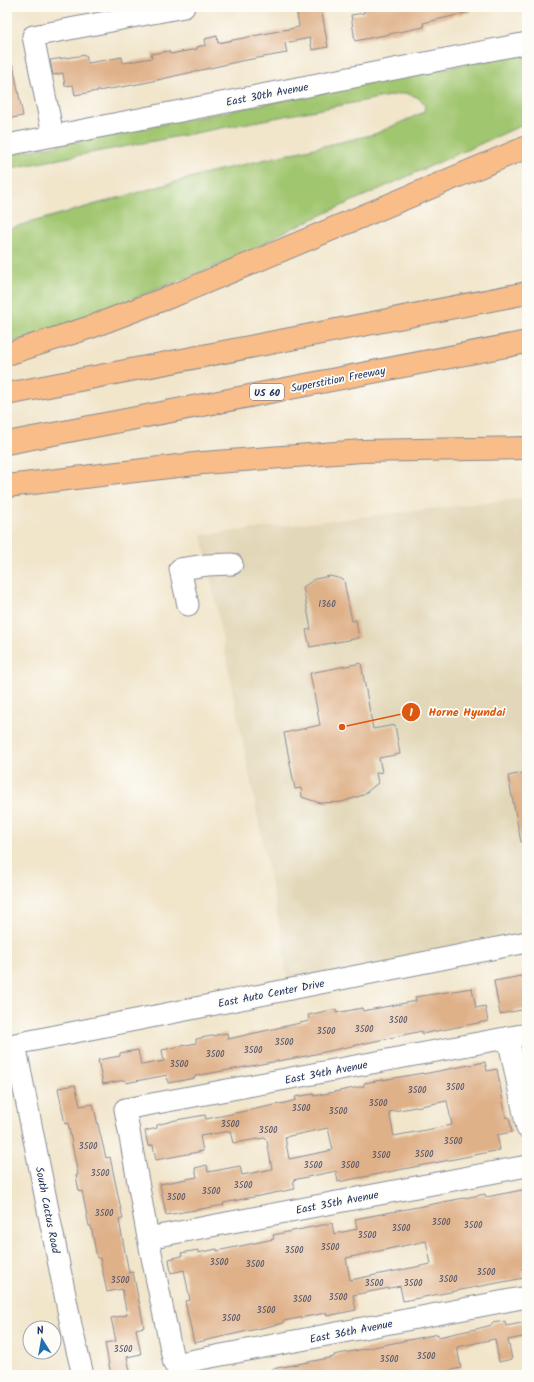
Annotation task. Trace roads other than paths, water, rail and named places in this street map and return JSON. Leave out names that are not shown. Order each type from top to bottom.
[{"type":"highway","points":[[7,354],[91,327],[180,293],[527,147]]},
{"type":"highway","points":[[7,394],[527,293]]},
{"type":"highway","name":"Superstition Freeway","points":[[7,443],[527,342]]},
{"type":"highway","points":[[7,486],[203,462],[362,451],[527,448]]},
{"type":"street","points":[[53,135],[33,36],[184,7]]},
{"type":"street","name":"East 30th Avenue","points":[[7,145],[527,43]]},
{"type":"street","points":[[188,605],[180,570],[207,565],[232,564]]},
{"type":"street","name":"East Auto Center Drive","points":[[15,1044],[527,942]]},
{"type":"street","points":[[518,1036],[527,1128]]},
{"type":"street","name":"East 34th Avenue","points":[[148,1238],[125,1109],[518,1036]]},
{"type":"street","name":"South Cactus Road","points":[[15,1044],[72,1330],[83,1375]]},
{"type":"street","name":"East 35th Avenue","points":[[148,1238],[527,1166]]},
{"type":"street","name":"East 36th Avenue","points":[[148,1238],[174,1364],[527,1297]]},
{"type":"place","name":"Horne Hyundai","points":[[342,727]]}]
